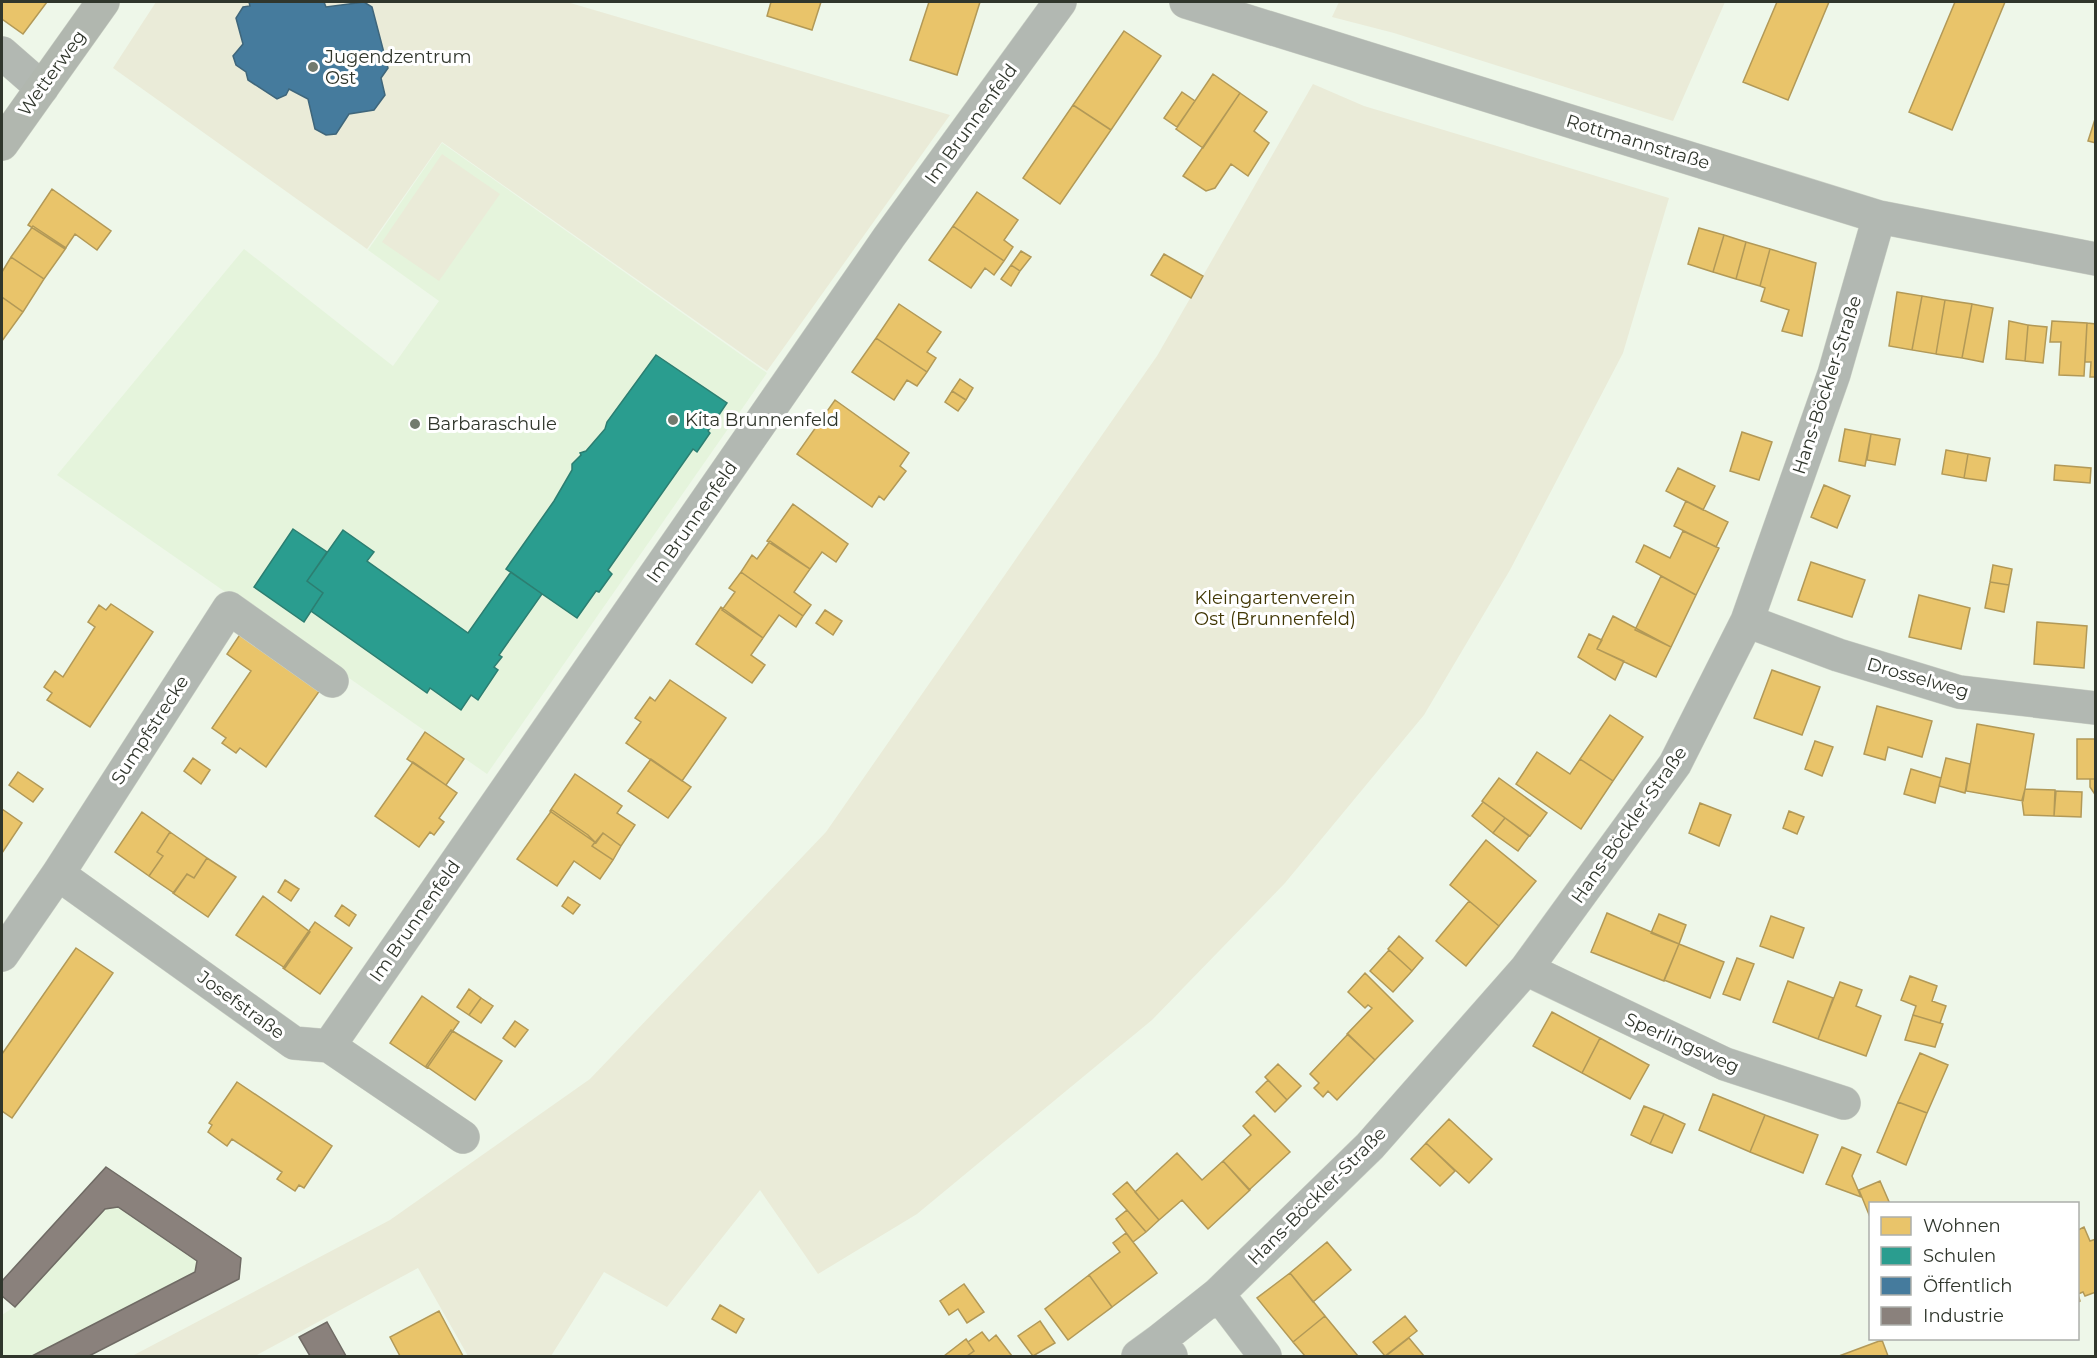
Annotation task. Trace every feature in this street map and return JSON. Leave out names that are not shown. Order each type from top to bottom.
[{"type":"street","name":"Wetterweg","points":[[2,144],[103,2]]},
{"type":"street","name":"Im Brunnenfeld","points":[[329,1046],[889,237],[1060,2]]},
{"type":"street","name":"Rottmannstraße","points":[[1186,2],[1880,217],[2096,260]]},
{"type":"street","points":[[2,53],[42,88]]},
{"type":"street","name":"Hans-Böckler-Straße","points":[[1156,1351],[1370,1146],[1526,969],[1676,764],[1747,621],[1834,374],[1880,217]]},
{"type":"street","name":"Sumpfstrecke","points":[[2,955],[58,874],[229,608],[332,681]]},
{"type":"street","name":"Drosselweg","points":[[1747,621],[1838,655],[1959,693],[2096,708]]},
{"type":"street","name":"Josefstraße","points":[[58,874],[294,1043],[329,1046],[463,1137]]},
{"type":"street","name":"Sperlingsweg","points":[[1526,969],[1725,1064],[1844,1103]]},
{"type":"street","points":[[1218,1294],[1265,1356]]},
{"type":"shaded area","name":"Barbaraschule","points":[[442,143],[767,373],[487,774],[57,475],[244,249],[393,366],[439,301],[368,250]]},
{"type":"shaded area","points":[[106,1167],[241,1258],[239,1279],[89,1356],[2,1356],[2,1315],[14,1307],[2,1296],[2,1281]]},
{"type":"green space","points":[[156,2],[567,2],[950,115],[767,371],[442,142],[367,249],[113,68]]},
{"type":"green space","points":[[1339,2],[1725,2],[1673,121],[1394,33],[1332,17]]},
{"type":"green space","name":"Kleingartenverein Ost (Brunnenfeld)","points":[[1313,84],[1364,106],[1669,198],[1623,353],[1510,570],[1424,715],[1285,883],[1152,1020],[917,1214],[818,1274],[760,1190],[667,1307],[604,1272],[551,1356],[468,1356],[418,1268],[255,1356],[132,1356],[390,1220],[590,1079],[826,832],[1157,356]]},
{"type":"green space","points":[[442,154],[500,194],[439,281],[382,242]]},
{"type":"building: Wohnen","points":[[2,2],[47,2],[23,34],[2,19]]},
{"type":"building: Wohnen","points":[[771,2],[821,2],[812,30],[767,16]]},
{"type":"building: Wohnen","points":[[929,2],[980,2],[957,75],[910,60]]},
{"type":"building: Wohnen","points":[[1777,2],[1829,2],[1788,100],[1743,82]]},
{"type":"building: Wohnen","points":[[1955,2],[2005,2],[1952,130],[1909,112]]},
{"type":"building: Wohnen","points":[[1124,31],[1161,56],[1111,130],[1073,105]]},
{"type":"building: Wohnen","points":[[1213,74],[1240,93],[1203,148],[1176,129]]},
{"type":"building: Wohnen","points":[[1182,92],[1195,101],[1177,127],[1164,118]]},
{"type":"building: Wohnen","points":[[1240,93],[1267,112],[1254,131],[1269,143],[1248,176],[1231,164],[1215,188],[1206,191],[1183,176]]},
{"type":"building: Wohnen","points":[[1073,105],[1111,130],[1060,204],[1023,178]]},
{"type":"building: Wohnen","points":[[2096,116],[2096,143],[2088,141]]},
{"type":"building: Wohnen","points":[[52,189],[111,231],[97,250],[75,234],[65,249],[28,225]]},
{"type":"building: Wohnen","points":[[977,192],[1018,220],[1004,240],[1013,247],[1004,261],[953,226]]},
{"type":"building: Wohnen","points":[[33,226],[66,248],[44,279],[11,257]]},
{"type":"building: Wohnen","points":[[953,226],[1004,261],[994,275],[985,268],[971,288],[929,260]]},
{"type":"building: Wohnen","points":[[1699,228],[1724,235],[1713,272],[1688,264]]},
{"type":"building: Wohnen","points":[[1724,235],[1746,242],[1736,279],[1713,272]]},
{"type":"building: Wohnen","points":[[1746,242],[1770,249],[1760,286],[1736,279]]},
{"type":"building: Wohnen","points":[[1770,249],[1816,263],[1802,336],[1782,331],[1789,310],[1761,301],[1765,288],[1760,286]]},
{"type":"building: Wohnen","points":[[1021,251],[1031,257],[1020,271],[1011,265]]},
{"type":"building: Wohnen","points":[[1164,254],[1203,276],[1191,298],[1151,275]]},
{"type":"building: Wohnen","points":[[11,257],[44,279],[23,312],[2,297],[2,272]]},
{"type":"building: Wohnen","points":[[1011,265],[1020,271],[1011,286],[1001,279]]},
{"type":"building: Wohnen","points":[[1897,292],[1922,296],[1912,350],[1889,346]]},
{"type":"building: Wohnen","points":[[1922,296],[1945,300],[1936,354],[1912,350]]},
{"type":"building: Wohnen","points":[[2,297],[23,312],[2,341]]},
{"type":"building: Wohnen","points":[[1945,300],[1972,304],[1962,358],[1936,354]]},
{"type":"building: Wohnen","points":[[899,304],[941,332],[927,352],[936,358],[927,372],[876,338]]},
{"type":"building: Wohnen","points":[[1972,304],[1993,308],[1983,362],[1962,358]]},
{"type":"building: Wohnen","points":[[2009,321],[2028,325],[2025,361],[2006,359]]},
{"type":"building: Wohnen","points":[[2052,321],[2087,323],[2084,376],[2059,375],[2061,342],[2050,342]]},
{"type":"building: Wohnen","points":[[2087,323],[2096,324],[2096,377],[2090,377],[2091,362],[2085,362]]},
{"type":"building: Wohnen","points":[[2028,325],[2047,327],[2043,363],[2025,361]]},
{"type":"building: Wohnen","points":[[876,338],[927,372],[917,386],[907,380],[894,400],[852,372]]},
{"type":"building: Wohnen","points":[[960,379],[973,388],[966,400],[952,391]]},
{"type":"building: Wohnen","points":[[952,391],[966,400],[958,411],[945,402]]},
{"type":"building: Wohnen","points":[[835,400],[909,453],[900,466],[906,471],[884,500],[879,496],[872,507],[797,454]]},
{"type":"building: Wohnen","points":[[1845,429],[1871,434],[1865,466],[1839,461]]},
{"type":"building: Wohnen","points":[[1742,432],[1772,442],[1759,480],[1730,471]]},
{"type":"building: Wohnen","points":[[1871,434],[1900,439],[1895,465],[1867,460]]},
{"type":"building: Wohnen","points":[[1946,450],[1968,454],[1964,478],[1942,474]]},
{"type":"building: Wohnen","points":[[1968,454],[1990,458],[1986,481],[1964,478]]},
{"type":"building: Wohnen","points":[[2055,465],[2091,468],[2090,483],[2054,480]]},
{"type":"building: Wohnen","points":[[1678,468],[1715,486],[1703,510],[1666,491]]},
{"type":"building: Wohnen","points":[[1824,485],[1850,496],[1837,528],[1811,517]]},
{"type":"building: Wohnen","points":[[1686,501],[1728,522],[1716,547],[1674,526]]},
{"type":"building: Wohnen","points":[[793,504],[848,544],[836,562],[822,552],[810,569],[767,541]]},
{"type":"building: Wohnen","points":[[1683,531],[1719,548],[1696,595],[1636,562],[1644,545],[1670,558]]},
{"type":"building: Wohnen","points":[[770,541],[810,569],[794,592],[811,605],[803,616],[741,572],[752,555],[757,559]]},
{"type":"building: Wohnen","points":[[1811,562],[1865,580],[1852,617],[1798,600]]},
{"type":"building: Wohnen","points":[[1993,565],[2012,569],[2009,585],[1990,582]]},
{"type":"building: Wohnen","points":[[741,572],[803,616],[796,627],[779,615],[763,638],[722,610],[735,592],[729,588]]},
{"type":"building: Wohnen","points":[[1661,576],[1696,595],[1671,647],[1635,630]]},
{"type":"building: Wohnen","points":[[1990,582],[2009,585],[2004,612],[1985,608]]},
{"type":"building: Wohnen","points":[[1919,595],[1970,608],[1961,649],[1909,637]]},
{"type":"building: Wohnen","points":[[111,604],[153,632],[90,727],[47,700],[52,693],[44,687],[55,671],[63,677],[95,627],[88,622],[99,605],[106,610]]},
{"type":"building: Wohnen","points":[[721,607],[763,638],[751,655],[765,665],[752,683],[696,644]]},
{"type":"building: Wohnen","points":[[825,610],[842,621],[833,635],[816,623]]},
{"type":"building: Wohnen","points":[[1613,616],[1671,647],[1656,677],[1597,649]]},
{"type":"building: Wohnen","points":[[2037,622],[2087,626],[2084,668],[2034,664]]},
{"type":"building: Wohnen","points":[[245,627],[325,683],[266,767],[240,748],[236,753],[222,743],[226,738],[212,728],[251,671],[227,654]]},
{"type":"building: Wohnen","points":[[1589,634],[1602,640],[1597,649],[1624,661],[1615,680],[1578,657]]},
{"type":"building: Wohnen","points":[[1772,670],[1820,687],[1802,735],[1754,718]]},
{"type":"building: Wohnen","points":[[670,680],[726,718],[682,781],[626,743],[641,722],[635,718],[650,697],[655,701]]},
{"type":"building: Wohnen","points":[[1877,706],[1932,721],[1922,757],[1888,747],[1885,760],[1864,754]]},
{"type":"building: Wohnen","points":[[1610,715],[1643,737],[1613,781],[1580,759]]},
{"type":"building: Wohnen","points":[[1977,724],[2034,734],[2023,801],[1966,791]]},
{"type":"building: Wohnen","points":[[425,732],[464,759],[446,785],[407,759]]},
{"type":"building: Wohnen","points":[[2077,739],[2096,739],[2096,779],[2077,779]]},
{"type":"building: Wohnen","points":[[1815,741],[1833,747],[1822,776],[1805,769]]},
{"type":"building: Wohnen","points":[[1537,752],[1570,774],[1580,759],[1613,781],[1581,829],[1516,784]]},
{"type":"building: Wohnen","points":[[193,758],[210,770],[201,784],[184,771]]},
{"type":"building: Wohnen","points":[[1946,758],[1970,764],[1965,793],[1939,786]]},
{"type":"building: Wohnen","points":[[651,759],[691,787],[668,818],[628,791]]},
{"type":"building: Wohnen","points":[[413,762],[457,793],[439,818],[444,822],[434,835],[430,832],[419,847],[375,816]]},
{"type":"building: Wohnen","points":[[1911,769],[1941,778],[1935,803],[1904,794]]},
{"type":"building: Wohnen","points":[[18,772],[43,789],[33,802],[9,785]]},
{"type":"building: Wohnen","points":[[575,774],[622,806],[617,813],[635,825],[621,846],[603,833],[596,843],[550,811]]},
{"type":"building: Wohnen","points":[[1499,778],[1547,813],[1530,836],[1482,801]]},
{"type":"building: Wohnen","points":[[2090,779],[2096,779],[2096,796],[2090,787]]},
{"type":"building: Wohnen","points":[[2025,789],[2055,790],[2054,816],[2024,815],[2022,800]]},
{"type":"building: Wohnen","points":[[2056,791],[2082,792],[2081,817],[2054,816]]},
{"type":"building: Wohnen","points":[[1483,802],[1505,818],[1493,833],[1472,816]]},
{"type":"building: Wohnen","points":[[1700,803],[1731,815],[1719,846],[1689,833]]},
{"type":"building: Wohnen","points":[[2,809],[22,823],[2,853]]},
{"type":"building: Wohnen","points":[[552,810],[588,835],[595,842],[592,846],[613,860],[600,879],[574,861],[557,886],[517,859]]},
{"type":"building: Wohnen","points":[[1789,811],[1804,817],[1797,834],[1783,828]]},
{"type":"building: Wohnen","points":[[142,812],[170,832],[157,852],[163,856],[149,876],[115,852]]},
{"type":"building: Wohnen","points":[[1505,818],[1529,836],[1518,851],[1493,833]]},
{"type":"building: Wohnen","points":[[170,832],[207,858],[194,878],[187,874],[174,893],[149,876],[163,856],[157,852]]},
{"type":"building: Wohnen","points":[[603,833],[621,846],[613,860],[592,846]]},
{"type":"building: Wohnen","points":[[1486,840],[1536,881],[1499,926],[1450,885]]},
{"type":"building: Wohnen","points":[[207,858],[236,877],[208,917],[173,893],[187,874],[194,878]]},
{"type":"building: Wohnen","points":[[285,880],[299,889],[291,901],[278,892]]},
{"type":"building: Wohnen","points":[[263,896],[310,932],[285,968],[236,935]]},
{"type":"building: Wohnen","points":[[568,897],[580,905],[573,914],[562,906]]},
{"type":"building: Wohnen","points":[[1469,901],[1499,926],[1466,966],[1436,941]]},
{"type":"building: Wohnen","points":[[342,905],[356,915],[349,926],[335,916]]},
{"type":"building: Wohnen","points":[[1607,913],[1679,944],[1664,981],[1591,952]]},
{"type":"building: Wohnen","points":[[1659,914],[1686,925],[1679,944],[1651,933]]},
{"type":"building: Wohnen","points":[[1771,916],[1804,928],[1793,958],[1760,946]]},
{"type":"building: Wohnen","points":[[315,922],[352,948],[320,994],[283,968]]},
{"type":"building: Wohnen","points":[[1399,936],[1423,958],[1412,971],[1388,949]]},
{"type":"building: Wohnen","points":[[1679,944],[1724,962],[1710,998],[1664,980]]},
{"type":"building: Wohnen","points":[[76,948],[113,973],[12,1118],[2,1111],[2,1054]]},
{"type":"building: Wohnen","points":[[1389,950],[1412,971],[1393,992],[1370,971]]},
{"type":"building: Wohnen","points":[[1737,958],[1754,964],[1740,1000],[1723,994]]},
{"type":"building: Wohnen","points":[[1365,973],[1413,1021],[1375,1060],[1347,1034],[1372,1008],[1368,1005],[1365,1008],[1348,992]]},
{"type":"building: Wohnen","points":[[1910,976],[1937,986],[1932,1001],[1946,1006],[1940,1023],[1913,1015],[1916,1006],[1901,1000]]},
{"type":"building: Wohnen","points":[[1788,981],[1833,998],[1818,1039],[1773,1022]]},
{"type":"building: Wohnen","points":[[1840,982],[1862,990],[1856,1006],[1881,1016],[1866,1056],[1818,1039]]},
{"type":"building: Wohnen","points":[[469,989],[481,998],[469,1015],[457,1007]]},
{"type":"building: Wohnen","points":[[422,996],[459,1022],[427,1068],[390,1043]]},
{"type":"building: Wohnen","points":[[481,998],[493,1006],[481,1023],[469,1015]]},
{"type":"building: Wohnen","points":[[1552,1012],[1600,1038],[1582,1073],[1533,1046]]},
{"type":"building: Wohnen","points":[[1913,1015],[1943,1024],[1935,1047],[1905,1040]]},
{"type":"building: Wohnen","points":[[515,1021],[528,1030],[515,1047],[503,1038]]},
{"type":"building: Wohnen","points":[[451,1030],[502,1061],[475,1100],[426,1066]]},
{"type":"building: Wohnen","points":[[1348,1034],[1375,1060],[1337,1100],[1328,1091],[1323,1097],[1314,1088],[1319,1083],[1310,1074]]},
{"type":"building: Wohnen","points":[[1600,1038],[1649,1065],[1630,1099],[1582,1073]]},
{"type":"building: Wohnen","points":[[1920,1053],[1948,1065],[1927,1113],[1898,1102]]},
{"type":"building: Wohnen","points":[[1278,1064],[1301,1086],[1287,1100],[1265,1077]]},
{"type":"building: Wohnen","points":[[1268,1080],[1287,1100],[1275,1112],[1256,1092]]},
{"type":"building: Wohnen","points":[[237,1082],[332,1146],[304,1188],[299,1185],[295,1191],[277,1179],[282,1172],[232,1139],[227,1146],[208,1132],[212,1125],[209,1123]]},
{"type":"building: Wohnen","points":[[1713,1094],[1765,1115],[1750,1152],[1699,1130]]},
{"type":"building: Wohnen","points":[[1898,1102],[1927,1113],[1906,1165],[1877,1152]]},
{"type":"building: Wohnen","points":[[1644,1106],[1664,1114],[1650,1144],[1631,1135]]},
{"type":"building: Wohnen","points":[[1664,1114],[1685,1124],[1672,1153],[1650,1144]]},
{"type":"building: Wohnen","points":[[1254,1115],[1290,1152],[1249,1190],[1223,1161],[1251,1135],[1243,1126]]},
{"type":"building: Wohnen","points":[[1765,1115],[1818,1135],[1803,1173],[1750,1152]]},
{"type":"building: Wohnen","points":[[1449,1119],[1492,1159],[1469,1183],[1426,1143]]},
{"type":"building: Wohnen","points":[[1426,1143],[1455,1171],[1440,1186],[1411,1159]]},
{"type":"building: Wohnen","points":[[1842,1147],[1861,1155],[1852,1176],[1861,1197],[1826,1184]]},
{"type":"building: Wohnen","points":[[1177,1153],[1202,1180],[1223,1161],[1250,1190],[1208,1229],[1182,1200],[1159,1220],[1135,1192]]},
{"type":"building: Wohnen","points":[[1880,1181],[1889,1202],[1869,1202],[1869,1215],[1859,1190]]},
{"type":"building: Wohnen","points":[[1127,1182],[1159,1220],[1146,1232],[1113,1194]]},
{"type":"building: Wohnen","points":[[1127,1210],[1146,1232],[1133,1242],[1116,1219]]},
{"type":"building: Wohnen","points":[[2084,1227],[2090,1241],[2096,1239],[2096,1292],[2085,1296],[2083,1292],[2079,1294],[2079,1230]]},
{"type":"building: Wohnen","points":[[1126,1233],[1157,1273],[1112,1307],[1089,1275],[1120,1252],[1113,1243]]},
{"type":"building: Wohnen","points":[[1327,1242],[1351,1270],[1313,1302],[1290,1273]]},
{"type":"building: Wohnen","points":[[1290,1273],[1325,1316],[1293,1342],[1257,1298]]},
{"type":"building: Wohnen","points":[[1089,1275],[1112,1307],[1068,1340],[1045,1309]]},
{"type":"building: Wohnen","points":[[964,1284],[984,1312],[967,1323],[958,1309],[949,1315],[940,1301]]},
{"type":"building: Wohnen","points":[[720,1305],[744,1319],[736,1333],[712,1319]]},
{"type":"building: Wohnen","points":[[439,1311],[463,1356],[400,1356],[390,1337]]},
{"type":"building: Wohnen","points":[[1325,1316],[1358,1356],[1305,1356],[1293,1342]]},
{"type":"building: Wohnen","points":[[1405,1316],[1417,1331],[1385,1356],[1373,1342]]},
{"type":"building: Wohnen","points":[[1040,1321],[1055,1343],[1033,1356],[1018,1336]]},
{"type":"building: Wohnen","points":[[982,1332],[989,1341],[996,1335],[1012,1356],[967,1356],[974,1351],[968,1342]]},
{"type":"building: Wohnen","points":[[1409,1338],[1424,1356],[1386,1356]]},
{"type":"building: Wohnen","points":[[966,1339],[974,1351],[967,1356],[944,1356]]},
{"type":"building: Wohnen","points":[[1882,1340],[1888,1356],[1839,1356]]},
{"type":"building: Schulen","points":[[656,355],[727,403],[697,452],[693,449],[608,570],[612,574],[599,592],[596,591],[577,618],[506,569],[554,501],[572,470],[572,464],[605,429],[607,422]]},
{"type":"building: Schulen","points":[[293,529],[327,552],[307,581],[323,593],[304,622],[254,587]]},
{"type":"building: Schulen","points":[[343,530],[374,552],[367,561],[468,633],[511,572],[542,594],[499,655],[502,657],[494,667],[498,670],[478,700],[471,695],[461,710],[430,688],[427,693],[311,611],[323,593],[307,581]]},
{"type":"building: Öffentlich","name":"Jugendzentrum Ost","points":[[249,2],[324,2],[326,7],[364,2],[372,7],[388,68],[381,78],[385,95],[374,110],[349,114],[336,134],[326,135],[315,129],[308,99],[289,89],[286,95],[277,99],[248,80],[246,72],[236,65],[233,56],[243,44],[236,18],[243,7],[250,6]]},
{"type":"building: Industrie","points":[[106,1167],[241,1258],[239,1279],[89,1356],[32,1356],[195,1272],[197,1261],[118,1207],[105,1209],[15,1307],[2,1296],[2,1281]]},
{"type":"building: Industrie","points":[[327,1322],[346,1356],[310,1356],[299,1337]]},
{"type":"place","name":"Jugendzentrum Ost","points":[[313,67]]},
{"type":"place","name":"Kita Brunnenfeld","points":[[673,420]]},
{"type":"place","name":"Barbaraschule","points":[[415,424]]}]
